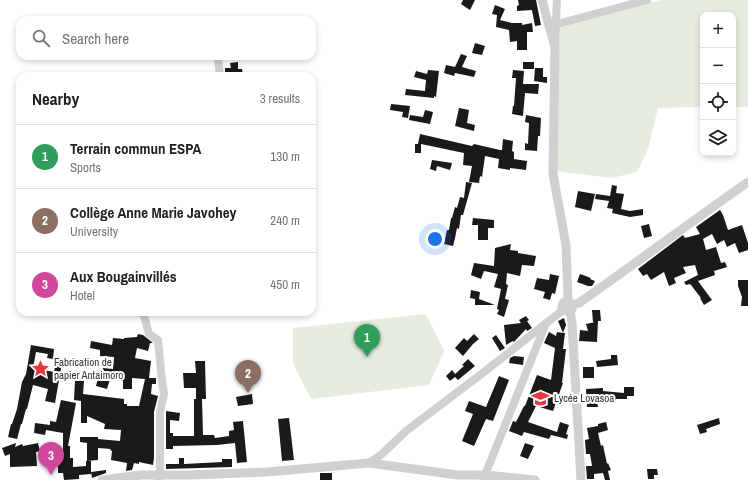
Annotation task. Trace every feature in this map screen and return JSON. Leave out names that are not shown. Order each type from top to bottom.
[{"type":"street","points":[[542,0],[555,47]]},
{"type":"street","points":[[557,0],[553,174],[566,245],[568,307],[572,323],[581,480]]},
{"type":"street","points":[[557,24],[647,0]]},
{"type":"street","points":[[218,60],[220,72]]},
{"type":"street","points":[[369,463],[382,454],[406,431],[484,372],[546,322],[568,307],[579,303],[748,182]]},
{"type":"street","points":[[144,316],[149,334],[158,340],[164,394],[160,412],[159,478]]},
{"type":"street","points":[[484,478],[546,322]]},
{"type":"street","points":[[102,480],[141,475],[159,478],[190,475],[267,476],[369,463],[457,477],[535,480]]},
{"type":"shaded area","points":[[661,0],[748,0],[748,107],[736,107],[736,12],[700,12],[700,107],[658,108],[648,149],[637,172],[612,178],[555,171],[559,26]]},
{"type":"shaded area","points":[[426,314],[444,351],[429,385],[311,399],[293,363],[293,328]]},
{"type":"building","points":[[463,0],[475,0],[470,10],[461,4]]},
{"type":"building","points":[[518,0],[536,0],[541,25],[535,26],[532,10],[517,11],[517,6],[519,5]]},
{"type":"building","points":[[495,5],[505,9],[500,20],[512,23],[522,23],[522,25],[532,23],[533,32],[527,32],[527,50],[517,50],[517,41],[510,42],[509,30],[496,27],[497,15],[492,14]]},
{"type":"building","points":[[475,43],[485,46],[482,55],[472,53]]},
{"type":"building","points":[[461,54],[467,56],[462,67],[476,71],[474,77],[455,73],[454,76],[444,73],[446,65],[455,67]]},
{"type":"building","points":[[238,62],[238,69],[242,69],[242,72],[225,72],[225,68],[231,68],[230,63]]},
{"type":"building","points":[[523,62],[534,62],[534,69],[523,69]]},
{"type":"building","points":[[535,68],[543,68],[543,77],[547,77],[547,83],[534,81]]},
{"type":"building","points":[[428,70],[439,71],[436,97],[405,95],[406,89],[425,91],[426,80],[414,77],[416,71],[427,74]]},
{"type":"building","points":[[513,70],[524,71],[523,84],[539,84],[538,94],[525,93],[523,116],[512,114],[516,78],[512,78]]},
{"type":"building","points":[[391,104],[410,106],[408,118],[402,117],[403,112],[390,110]]},
{"type":"building","points":[[459,108],[469,110],[467,123],[475,125],[474,131],[455,126]]},
{"type":"building","points":[[425,110],[433,112],[430,124],[409,120],[410,115],[423,117]]},
{"type":"building","points":[[526,115],[541,118],[537,151],[525,150],[525,143],[528,144],[529,123],[525,122]]},
{"type":"building","points":[[420,134],[472,146],[474,144],[500,150],[502,150],[503,139],[513,141],[512,151],[514,152],[514,159],[527,161],[526,170],[498,168],[499,159],[485,156],[482,177],[480,176],[479,183],[469,182],[472,166],[463,165],[464,153],[421,144],[421,153],[415,153],[415,144],[418,144]]},
{"type":"building","points":[[432,160],[452,163],[450,170],[437,166],[436,171],[430,169]]},
{"type":"building","points":[[466,182],[472,183],[463,215],[461,215],[459,229],[457,228],[453,246],[444,244],[455,207],[457,208],[460,197],[464,198]]},
{"type":"building","points":[[612,185],[617,186],[616,193],[624,194],[621,209],[630,211],[643,209],[643,215],[630,217],[612,213],[613,209],[607,208],[609,201],[595,199],[596,194],[610,196]]},
{"type":"building","points":[[578,191],[595,194],[591,211],[575,207]]},
{"type":"building","points":[[720,210],[728,230],[742,225],[748,243],[748,250],[739,253],[735,243],[727,247],[724,240],[717,244],[712,234],[703,239],[706,250],[716,247],[721,263],[725,262],[727,267],[714,271],[715,275],[698,281],[712,300],[704,305],[701,298],[691,285],[686,285],[684,282],[698,275],[695,265],[683,267],[686,273],[674,278],[676,283],[669,286],[664,272],[651,280],[647,274],[643,276],[638,269],[683,235],[685,238],[700,234],[696,227]]},
{"type":"building","points":[[473,218],[494,220],[494,228],[488,228],[488,240],[478,240],[478,225],[472,225]]},
{"type":"building","points":[[649,224],[652,236],[644,238],[641,226]]},
{"type":"building","points":[[511,244],[510,250],[536,256],[534,266],[522,265],[520,276],[507,273],[506,284],[508,285],[505,299],[509,300],[504,317],[497,314],[499,310],[497,309],[501,289],[494,287],[498,274],[484,271],[481,279],[471,275],[474,263],[494,266],[495,248]]},
{"type":"building","points":[[550,274],[559,276],[555,294],[552,293],[550,300],[543,298],[545,292],[534,289],[537,278],[549,280]]},
{"type":"building","points":[[580,274],[595,281],[592,286],[577,282]]},
{"type":"building","points":[[738,280],[748,280],[748,306],[741,306],[742,297],[738,286]]},
{"type":"building","points":[[471,290],[480,292],[479,299],[495,305],[475,305],[475,299],[470,298]]},
{"type":"building","points":[[592,310],[600,310],[601,321],[598,321],[597,342],[579,341],[580,330],[588,331],[586,324],[595,322],[593,322]]},
{"type":"building","points":[[526,316],[529,320],[527,321],[532,328],[527,331],[526,329],[514,342],[513,341],[506,345],[504,325],[521,323],[519,320]]},
{"type":"building","points":[[564,318],[566,325],[563,333],[558,321]]},
{"type":"building","points":[[549,332],[556,336],[557,332],[565,333],[563,349],[566,349],[563,383],[553,411],[536,406],[528,422],[557,432],[560,422],[569,425],[566,434],[568,435],[567,439],[551,435],[549,439],[524,432],[522,436],[509,431],[513,421],[516,422],[525,406],[537,375],[551,380],[555,348],[544,343]]},
{"type":"building","points":[[138,334],[143,335],[153,343],[150,343],[148,351],[137,348],[135,358],[151,361],[149,378],[156,378],[156,384],[152,384],[151,394],[158,396],[154,412],[154,458],[153,465],[139,462],[139,464],[134,463],[132,470],[126,471],[127,463],[111,460],[111,449],[98,448],[98,460],[87,461],[87,443],[80,442],[80,437],[98,437],[98,439],[120,441],[121,430],[104,429],[105,424],[87,416],[87,423],[81,423],[81,401],[74,400],[75,380],[84,381],[83,394],[124,399],[124,404],[127,404],[127,406],[139,406],[145,379],[132,378],[132,389],[123,389],[123,381],[110,379],[107,389],[96,386],[98,378],[89,378],[90,372],[102,373],[103,368],[113,369],[114,357],[100,356],[100,350],[90,348],[91,341],[112,345],[113,338],[124,339],[137,337]]},
{"type":"building","points":[[474,334],[479,339],[463,356],[455,348],[464,338],[467,341]]},
{"type":"building","points":[[496,335],[505,348],[500,351],[492,338]]},
{"type":"building","points":[[31,345],[54,349],[53,359],[47,358],[48,354],[36,352],[33,368],[54,372],[56,362],[62,363],[55,403],[45,401],[48,389],[33,385],[17,439],[8,437],[17,409],[22,382],[26,374]]},
{"type":"building","points":[[611,355],[617,355],[618,365],[597,367],[596,361],[611,359]]},
{"type":"building","points":[[514,356],[524,357],[523,365],[509,363],[510,358]]},
{"type":"building","points":[[468,359],[475,366],[458,380],[455,377],[450,381],[446,376],[452,370],[455,374],[464,366],[462,365]]},
{"type":"building","points":[[195,361],[205,361],[206,399],[202,399],[203,435],[214,435],[215,438],[229,436],[229,431],[234,430],[233,422],[243,421],[247,462],[237,463],[235,443],[173,446],[173,449],[166,449],[166,411],[180,413],[179,421],[170,420],[170,433],[173,433],[173,436],[194,436],[194,399],[196,399],[196,388],[184,388],[183,373],[196,373]]},
{"type":"building","points":[[583,367],[594,367],[594,378],[583,378]]},
{"type":"building","points":[[499,376],[509,380],[493,421],[486,419],[474,446],[462,441],[473,414],[465,411],[469,401],[486,407]]},
{"type":"building","points":[[624,387],[634,387],[634,396],[627,396],[627,399],[616,399],[616,403],[597,402],[598,407],[587,407],[586,389],[603,388],[603,391],[624,393]]},
{"type":"building","points":[[252,394],[253,404],[238,406],[236,397]]},
{"type":"building","points":[[61,400],[76,403],[68,446],[70,446],[70,458],[73,458],[73,467],[86,466],[86,461],[91,461],[91,474],[79,475],[79,479],[64,480],[63,473],[58,473],[58,458],[63,458],[63,433],[46,430],[45,435],[34,433],[35,423],[50,425],[50,421],[56,422]]},
{"type":"building","points":[[289,418],[294,460],[282,461],[278,419]]},
{"type":"building","points":[[719,418],[720,424],[706,429],[707,432],[700,434],[697,425]]},
{"type":"building","points":[[606,422],[608,430],[598,433],[601,446],[603,445],[607,464],[608,463],[611,470],[608,471],[610,480],[605,480],[603,473],[594,474],[594,479],[587,479],[586,466],[592,466],[590,454],[586,454],[585,440],[589,439],[587,428],[598,426],[598,424]]},
{"type":"building","points":[[16,443],[15,447],[22,444],[23,446],[38,443],[40,451],[36,452],[37,466],[10,467],[10,454],[5,456],[2,448]]},
{"type":"building","points":[[525,443],[534,446],[528,459],[520,456]]},
{"type":"building","points":[[179,458],[184,458],[184,464],[222,462],[222,459],[232,459],[232,467],[166,469],[166,464],[179,464]]},
{"type":"building","points":[[647,469],[657,469],[658,475],[654,475],[654,479],[648,479]]},
{"type":"building","points":[[106,470],[106,473],[92,478],[91,472]]},
{"type":"building","points":[[320,473],[332,473],[332,480],[320,480]]},
{"type":"place","name":"Terrain commun ESPA","points":[[367,357]]},
{"type":"place","name":"Fabrication de papier Antaimoro","points":[[41,368]]},
{"type":"place","name":"Collège Anne Marie Javohey","points":[[248,393]]},
{"type":"place","name":"Lycée Lovasoa","points":[[541,398]]},
{"type":"place","name":"Aux Bougainvillés","points":[[51,475]]}]
